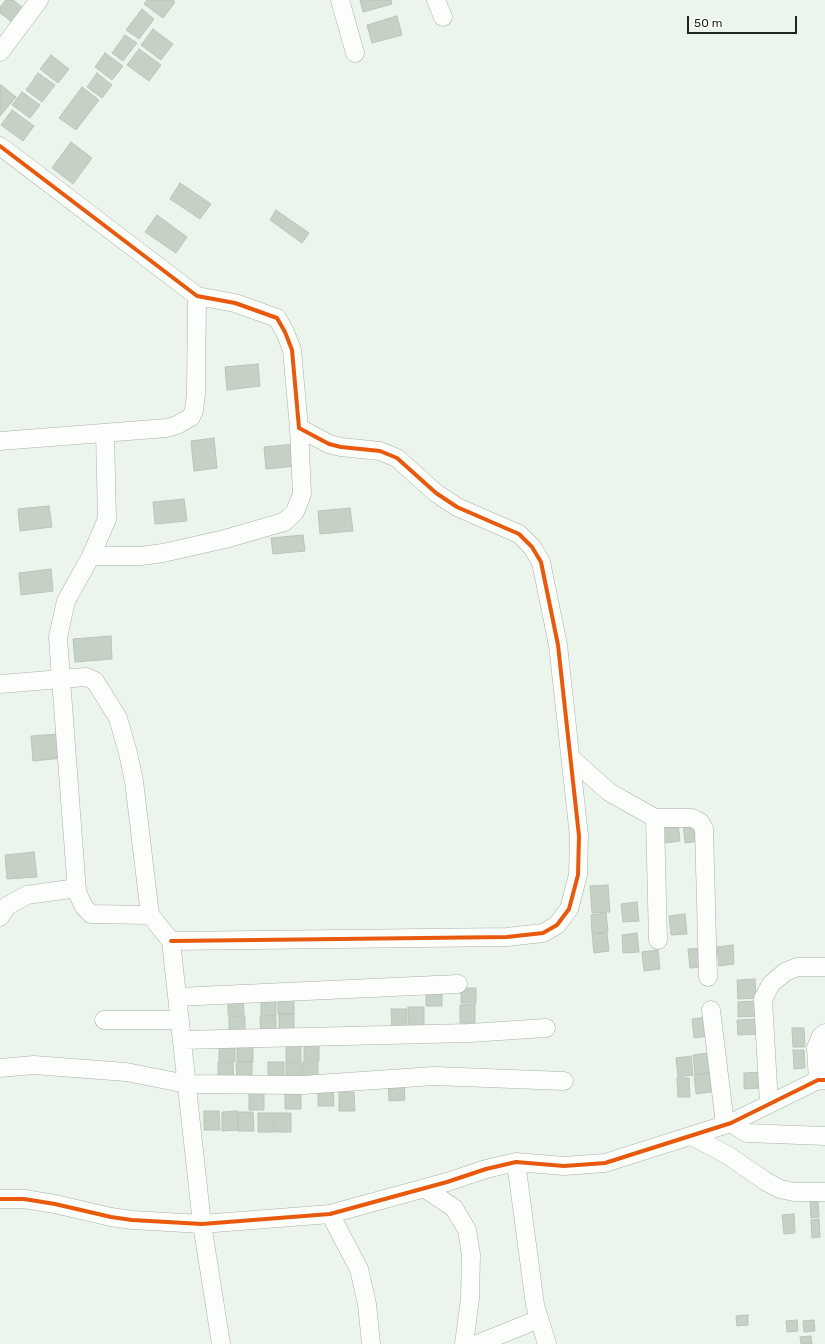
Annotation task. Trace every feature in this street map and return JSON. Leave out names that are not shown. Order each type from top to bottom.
[{"type":"street","points":[[0,52],[39,0]]},
{"type":"street","points":[[340,0],[355,53]]},
{"type":"street","points":[[436,0],[443,17]]},
{"type":"street","points":[[0,146],[197,296],[235,303],[277,318],[285,332],[292,350],[299,428],[302,494],[295,512],[284,522],[225,539],[163,554],[141,556],[91,556]]},
{"type":"street","points":[[0,441],[167,428],[177,425],[191,417],[194,410],[196,394],[197,296]]},
{"type":"street","points":[[171,941],[507,937],[543,933],[557,925],[569,909],[578,875],[579,836],[558,644],[541,562],[532,547],[520,534],[457,507],[436,493],[397,458],[380,451],[342,447],[329,444],[299,428]]},
{"type":"street","points":[[105,433],[107,519],[91,556],[66,601],[58,637],[77,892],[84,907],[91,914],[150,915]]},
{"type":"street","points":[[0,684],[86,677],[95,681],[118,718],[134,781],[150,915],[171,941],[202,1224],[221,1344]]},
{"type":"street","points":[[571,758],[609,792],[655,818],[692,818],[700,822],[704,829],[708,978]]},
{"type":"street","points":[[655,818],[658,940]]},
{"type":"street","points":[[0,917],[7,906],[27,895],[77,888]]},
{"type":"street","points":[[768,1104],[763,999],[771,984],[785,972],[797,967],[825,967]]},
{"type":"street","points":[[177,997],[458,984]]},
{"type":"street","points":[[711,1010],[728,1124]]},
{"type":"street","points":[[104,1020],[180,1020]]},
{"type":"street","points":[[182,1040],[470,1033],[546,1028]]},
{"type":"street","points":[[0,1199],[24,1199],[132,1220],[202,1224],[330,1214],[486,1169],[516,1162],[564,1166],[605,1163],[728,1124],[822,1080],[816,1048],[821,1036],[825,1033]]},
{"type":"street","points":[[0,1068],[34,1065],[126,1072],[187,1084],[303,1085],[434,1076],[564,1081]]},
{"type":"street","points":[[728,1124],[747,1133],[825,1136]]},
{"type":"street","points":[[692,1136],[729,1156],[765,1181],[780,1189],[794,1192],[825,1192]]},
{"type":"street","points":[[516,1162],[535,1305],[547,1344]]},
{"type":"street","points":[[424,1188],[454,1208],[467,1230],[471,1255],[470,1298],[464,1344]]},
{"type":"street","points":[[330,1214],[358,1269],[367,1304],[371,1344]]},
{"type":"street","points":[[477,1344],[539,1319]]},
{"type":"building","points":[[6,0],[13,0],[27,11],[16,25],[0,13],[0,7]]},
{"type":"building","points":[[147,0],[173,0],[175,2],[163,18],[144,4]]},
{"type":"building","points":[[360,0],[391,0],[392,4],[363,12]]},
{"type":"building","points":[[142,9],[154,19],[139,39],[126,30]]},
{"type":"building","points":[[397,16],[402,35],[372,43],[367,25]]},
{"type":"building","points":[[153,29],[173,44],[161,60],[141,45]]},
{"type":"building","points":[[125,35],[137,43],[123,61],[112,53]]},
{"type":"building","points":[[139,49],[161,65],[149,81],[127,65]]},
{"type":"building","points":[[105,53],[123,66],[112,80],[95,67]]},
{"type":"building","points":[[51,55],[69,69],[58,83],[40,69]]},
{"type":"building","points":[[38,73],[55,85],[42,102],[26,90]]},
{"type":"building","points":[[97,73],[112,85],[102,98],[87,87]]},
{"type":"building","points":[[1,85],[16,97],[0,116],[0,86]]},
{"type":"building","points":[[82,87],[99,100],[76,130],[59,118]]},
{"type":"building","points":[[22,92],[40,105],[30,118],[12,105]]},
{"type":"building","points":[[12,110],[34,126],[23,141],[1,125]]},
{"type":"building","points":[[71,142],[92,158],[73,184],[52,168]]},
{"type":"building","points":[[180,183],[211,204],[200,219],[170,199]]},
{"type":"building","points":[[276,210],[309,233],[302,243],[270,220]]},
{"type":"building","points":[[157,215],[187,237],[176,253],[145,232]]},
{"type":"building","points":[[258,364],[260,386],[227,390],[225,367]]},
{"type":"building","points":[[214,438],[217,468],[194,471],[191,441]]},
{"type":"building","points":[[296,444],[298,466],[266,469],[264,447]]},
{"type":"building","points":[[184,499],[187,521],[155,524],[153,502]]},
{"type":"building","points":[[49,506],[52,527],[20,531],[18,509]]},
{"type":"building","points":[[350,508],[353,531],[320,534],[318,511]]},
{"type":"building","points":[[303,535],[305,551],[273,554],[271,538]]},
{"type":"building","points":[[51,569],[53,591],[21,595],[19,573]]},
{"type":"building","points":[[111,636],[112,659],[75,662],[73,639]]},
{"type":"building","points":[[60,734],[63,758],[33,761],[31,736]]},
{"type":"building","points":[[678,822],[680,841],[665,843],[663,824]]},
{"type":"building","points":[[698,822],[700,841],[685,843],[683,824]]},
{"type":"building","points":[[34,852],[37,877],[7,879],[5,855]]},
{"type":"building","points":[[608,885],[610,912],[592,913],[590,886]]},
{"type":"building","points":[[637,902],[639,921],[623,922],[621,904]]},
{"type":"building","points":[[606,913],[608,932],[592,933],[591,915]]},
{"type":"building","points":[[685,914],[687,934],[671,935],[669,916]]},
{"type":"building","points":[[607,933],[609,951],[594,953],[592,934]]},
{"type":"building","points":[[637,933],[639,952],[623,953],[622,935]]},
{"type":"building","points":[[733,945],[734,964],[719,966],[717,947]]},
{"type":"building","points":[[703,948],[705,967],[690,968],[688,949]]},
{"type":"building","points":[[658,950],[660,969],[644,971],[642,952]]},
{"type":"building","points":[[755,979],[756,998],[738,999],[737,980]]},
{"type":"building","points":[[461,988],[476,988],[476,1003],[461,1003]]},
{"type":"building","points":[[426,990],[442,990],[442,1006],[426,1006]]},
{"type":"building","points":[[278,995],[294,995],[294,1014],[278,1014]]},
{"type":"building","points":[[228,996],[243,996],[244,1015],[228,1015]]},
{"type":"building","points":[[261,997],[276,997],[276,1016],[261,1016]]},
{"type":"building","points":[[756,1001],[757,1016],[738,1017],[738,1002]]},
{"type":"building","points":[[475,1004],[475,1023],[460,1023],[460,1005]]},
{"type":"building","points":[[408,1007],[424,1007],[424,1026],[409,1026]]},
{"type":"building","points":[[391,1009],[407,1009],[407,1028],[392,1028]]},
{"type":"building","points":[[279,1014],[294,1014],[294,1033],[279,1033]]},
{"type":"building","points":[[229,1016],[245,1016],[245,1035],[229,1035]]},
{"type":"building","points":[[260,1017],[276,1017],[276,1036],[261,1036]]},
{"type":"building","points":[[707,1017],[709,1036],[694,1038],[692,1019]]},
{"type":"building","points":[[756,1019],[757,1034],[738,1035],[737,1020]]},
{"type":"building","points":[[792,1028],[804,1028],[805,1047],[793,1047]]},
{"type":"building","points":[[304,1042],[319,1042],[319,1061],[304,1061]]},
{"type":"building","points":[[219,1043],[235,1043],[235,1062],[219,1062]]},
{"type":"building","points":[[237,1043],[253,1043],[253,1062],[237,1062]]},
{"type":"building","points":[[286,1043],[301,1043],[301,1062],[286,1062]]},
{"type":"building","points":[[793,1050],[804,1050],[805,1068],[794,1069]]},
{"type":"building","points":[[708,1053],[711,1072],[695,1074],[693,1055]]},
{"type":"building","points":[[691,1056],[693,1075],[678,1077],[676,1058]]},
{"type":"building","points":[[252,1062],[252,1081],[237,1081],[236,1063]]},
{"type":"building","points":[[268,1062],[284,1062],[284,1081],[268,1081]]},
{"type":"building","points":[[303,1062],[318,1062],[318,1081],[303,1081]]},
{"type":"building","points":[[218,1063],[233,1063],[234,1082],[218,1082]]},
{"type":"building","points":[[286,1063],[302,1063],[302,1082],[286,1082]]},
{"type":"building","points":[[762,1072],[763,1088],[744,1089],[744,1073]]},
{"type":"building","points":[[710,1073],[711,1092],[696,1094],[694,1075]]},
{"type":"building","points":[[677,1078],[689,1078],[690,1097],[678,1097]]},
{"type":"building","points":[[404,1081],[405,1100],[389,1101],[388,1082]]},
{"type":"building","points":[[318,1087],[333,1087],[334,1106],[318,1106]]},
{"type":"building","points":[[285,1090],[301,1090],[301,1109],[285,1109]]},
{"type":"building","points":[[249,1091],[264,1091],[264,1110],[249,1110]]},
{"type":"building","points":[[339,1092],[354,1092],[355,1111],[339,1111]]},
{"type":"building","points":[[204,1111],[219,1111],[220,1130],[204,1130]]},
{"type":"building","points":[[237,1111],[238,1130],[222,1131],[222,1112]]},
{"type":"building","points":[[238,1112],[253,1112],[254,1131],[238,1131]]},
{"type":"building","points":[[258,1113],[274,1113],[274,1132],[258,1132]]},
{"type":"building","points":[[275,1113],[291,1113],[291,1132],[275,1132]]},
{"type":"building","points":[[818,1199],[819,1217],[811,1218],[810,1200]]},
{"type":"building","points":[[794,1214],[795,1233],[784,1234],[782,1215]]},
{"type":"building","points":[[819,1219],[820,1237],[812,1238],[811,1220]]},
{"type":"building","points":[[748,1315],[748,1325],[737,1326],[736,1316]]},
{"type":"building","points":[[797,1320],[798,1331],[787,1332],[786,1321]]},
{"type":"building","points":[[814,1320],[815,1331],[804,1332],[803,1321]]},
{"type":"building","points":[[811,1336],[812,1344],[801,1344],[800,1337]]},
{"type":"cycle path","points":[[0,146],[197,296],[235,303],[277,318],[285,332],[292,350],[299,428],[329,444],[341,447],[380,451],[397,458],[436,493],[457,507],[519,534],[532,547],[541,562],[558,645],[579,836],[578,875],[569,909],[557,925],[543,933],[507,937],[171,941]]},
{"type":"cycle path","points":[[0,1199],[24,1199],[132,1220],[202,1224],[330,1214],[447,1182],[486,1169],[516,1162],[564,1166],[605,1163],[731,1123],[818,1080],[825,1080]]}]
